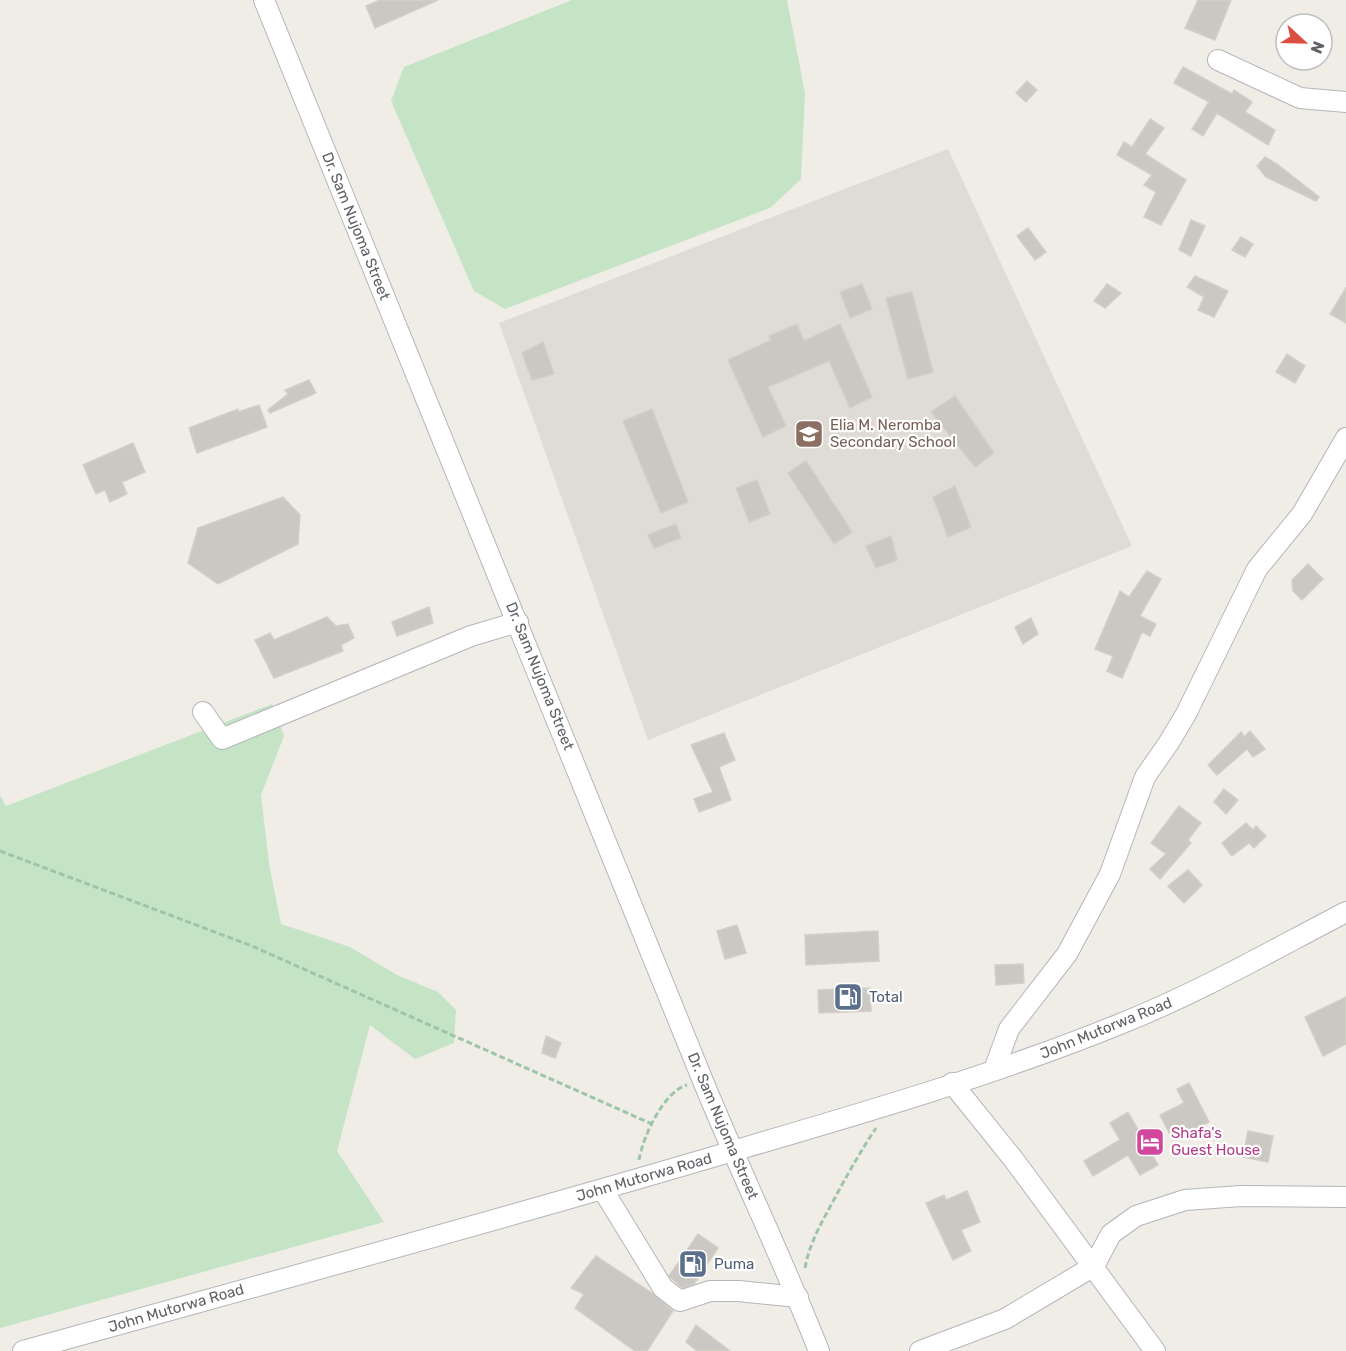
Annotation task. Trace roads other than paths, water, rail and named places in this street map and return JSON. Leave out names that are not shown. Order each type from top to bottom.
[{"type":"street","name":"Dr. Sam Nujoma Street","points":[[264,0],[703,1081],[798,1297],[819,1351]]},
{"type":"street","points":[[1218,60],[1300,98],[1346,102]]},
{"type":"street","points":[[994,1070],[1010,1029],[1067,954],[1105,884],[1145,777],[1186,714],[1257,569],[1302,514],[1346,438]]},
{"type":"street","points":[[203,712],[222,739],[471,636],[518,622]]},
{"type":"street","name":"John Mutorwa Road","points":[[23,1351],[641,1180],[732,1151],[806,1131],[994,1070],[1120,1024],[1181,998],[1346,912]]},
{"type":"street","points":[[952,1083],[1014,1160],[1155,1351]]},
{"type":"street","points":[[603,1190],[663,1288],[680,1301],[710,1292],[738,1291],[798,1297]]},
{"type":"street","points":[[920,1351],[1005,1318],[1094,1266],[1111,1234],[1136,1216],[1185,1200],[1241,1196],[1346,1197]]},
{"type":"place","name":"Elia M. Neromba Secondary School","points":[[809,434]]},
{"type":"place","name":"Total","points":[[848,997]]},
{"type":"place","name":"Shafa's Guest House","points":[[1150,1142]]},
{"type":"place","name":"Puma","points":[[693,1264]]}]
